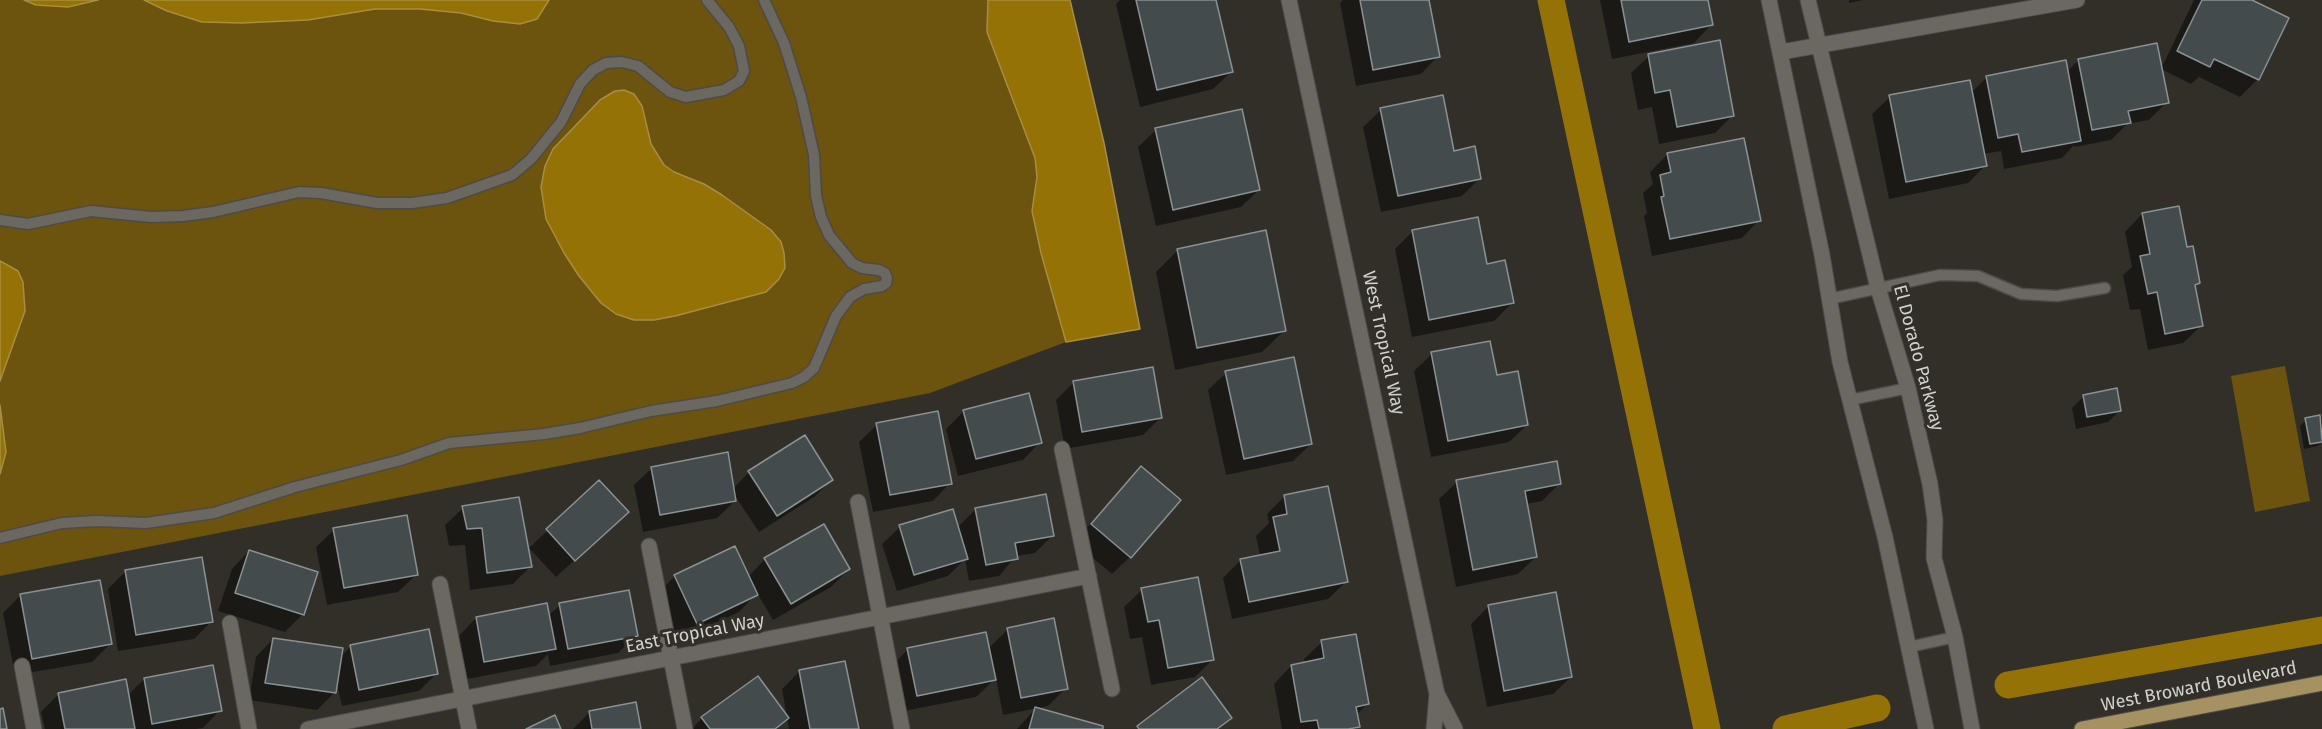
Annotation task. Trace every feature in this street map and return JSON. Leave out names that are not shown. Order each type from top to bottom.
[{"type":"main road","name":"West Broward Boulevard","points":[[2082,729],[2322,683]]},
{"type":"street","name":"West Tropical Way","points":[[1289,0],[1437,694],[1455,729]]},
{"type":"street","points":[[1769,0],[1840,362],[1885,537],[1926,729]]},
{"type":"street","name":"El Dorado Parkway","points":[[1808,0],[1878,288],[1908,388],[1935,520],[1934,558],[1955,637],[1972,729]]},
{"type":"street","points":[[1781,52],[2077,0]]},
{"type":"street","points":[[1062,449],[1112,689]]},
{"type":"street","points":[[858,502],[902,729]]},
{"type":"street","points":[[649,546],[684,729]]},
{"type":"street","name":"East Tropical Way","points":[[308,729],[1089,576]]},
{"type":"street","points":[[440,584],[469,729]]},
{"type":"street","points":[[230,623],[249,729]]},
{"type":"street","points":[[22,666],[34,729]]},
{"type":"street","name":"West Tropical Way","points":[[1434,729],[1437,694]]},
{"type":"lane","points":[[0,220],[28,224],[91,211],[151,217],[183,216],[213,212],[299,192],[321,193],[377,203],[412,203],[447,198],[512,175],[531,159],[561,122],[580,84],[593,70],[606,63],[622,62],[638,66],[670,92],[686,97],[724,90],[739,81],[744,71],[739,46],[729,27],[707,0]]},
{"type":"lane","points":[[0,538],[62,523],[97,521],[146,523],[214,513],[296,487],[401,460],[449,443],[544,434],[580,428],[651,411],[717,402],[792,383],[804,377],[814,368],[831,326],[850,297],[864,289],[882,286],[886,283],[887,278],[885,273],[879,270],[861,268],[852,263],[829,236],[816,196],[814,155],[801,98],[784,43],[764,0]]},
{"type":"lane","points":[[1829,299],[1940,275],[1978,276],[2020,294],[2057,296],[2105,288]]},
{"type":"lane","points":[[1850,400],[1908,388]]},
{"type":"lane","points":[[1909,646],[1955,637]]},
{"type":"shaded area","points":[[0,0],[988,0],[987,32],[1035,158],[1037,177],[1032,211],[1066,342],[930,393],[0,576]]},
{"type":"shaded area","points":[[24,0],[98,0],[68,7],[36,5]]},
{"type":"shaded area","points":[[144,0],[549,0],[537,19],[520,24],[493,21],[461,13],[420,9],[375,9],[308,20],[202,22],[167,11]]},
{"type":"shaded area","points":[[988,0],[1070,0],[1104,143],[1140,329],[1066,342],[1041,253],[1032,211],[1037,177],[1035,158],[987,32]]},
{"type":"shaded area","points":[[624,90],[634,94],[642,106],[651,144],[664,165],[722,195],[771,230],[781,242],[785,268],[779,279],[766,292],[675,316],[654,320],[634,320],[616,314],[601,303],[579,276],[546,219],[541,187],[545,166],[553,149],[600,100],[615,91]]},
{"type":"shaded area","points":[[0,261],[18,271],[23,282],[25,311],[0,381]]},
{"type":"shaded area","points":[[2285,366],[2310,501],[2255,512],[2231,376]]},
{"type":"shaded area","points":[[0,405],[6,452],[0,474]]},
{"type":"building","points":[[1136,0],[1216,0],[1233,72],[1157,90]]},
{"type":"building","points":[[1360,0],[1429,0],[1440,57],[1373,70]]},
{"type":"building","points":[[1621,0],[1708,0],[1713,25],[1629,42]]},
{"type":"building","points":[[2202,0],[2252,0],[2289,18],[2259,80],[2214,59],[2210,67],[2177,51]]},
{"type":"building","points":[[1720,40],[1734,116],[1677,127],[1670,90],[1655,93],[1648,54]]},
{"type":"building","points":[[2157,43],[2169,103],[2128,111],[2131,123],[2092,130],[2078,59]]},
{"type":"building","points":[[2066,60],[2081,141],[2022,152],[2018,134],[1998,138],[1986,76]]},
{"type":"building","points":[[1970,80],[1987,166],[1906,182],[1889,95]]},
{"type":"building","points":[[1443,95],[1454,151],[1475,146],[1481,179],[1398,196],[1380,108]]},
{"type":"building","points":[[1242,109],[1260,190],[1173,210],[1155,128]]},
{"type":"building","points":[[1744,138],[1761,221],[1670,239],[1661,197],[1664,196],[1660,175],[1671,172],[1667,153]]},
{"type":"building","points":[[2179,206],[2187,247],[2193,246],[2200,283],[2195,285],[2203,326],[2165,334],[2157,292],[2148,294],[2140,256],[2150,254],[2142,213]]},
{"type":"building","points":[[1478,217],[1487,264],[1505,260],[1514,303],[1429,320],[1412,230]]},
{"type":"building","points":[[1266,230],[1286,331],[1197,348],[1177,249]]},
{"type":"building","points":[[1490,341],[1497,375],[1518,371],[1528,425],[1448,441],[1431,352]]},
{"type":"building","points":[[1294,357],[1312,444],[1244,459],[1225,371]]},
{"type":"building","points":[[1153,367],[1162,418],[1082,432],[1073,381]]},
{"type":"building","points":[[2117,388],[2121,411],[2087,417],[2083,395]]},
{"type":"building","points":[[1029,393],[1042,443],[976,459],[963,410]]},
{"type":"building","points":[[938,411],[952,484],[890,495],[876,423]]},
{"type":"building","points":[[2320,415],[2322,442],[2310,444],[2305,418]]},
{"type":"building","points":[[805,435],[833,480],[777,516],[748,471]]},
{"type":"building","points":[[728,452],[736,501],[660,515],[651,467]]},
{"type":"building","points":[[1557,461],[1561,484],[1525,491],[1537,557],[1473,570],[1456,480]]},
{"type":"building","points":[[1141,466],[1181,500],[1131,558],[1091,524]]},
{"type":"building","points":[[599,480],[629,512],[575,561],[546,529]]},
{"type":"building","points":[[1328,486],[1348,582],[1249,602],[1240,559],[1280,551],[1273,517],[1287,514],[1284,495]]},
{"type":"building","points":[[1046,494],[1054,536],[1015,543],[1018,559],[986,565],[975,508]]},
{"type":"building","points":[[519,497],[532,567],[487,573],[482,528],[467,529],[462,506]]},
{"type":"building","points":[[953,509],[968,559],[914,575],[899,525]]},
{"type":"building","points":[[407,515],[418,575],[344,588],[333,528]]},
{"type":"building","points":[[824,524],[850,569],[791,604],[764,558]]},
{"type":"building","points":[[735,546],[758,595],[697,624],[674,575]]},
{"type":"building","points":[[249,550],[318,572],[304,615],[235,593]]},
{"type":"building","points":[[202,557],[213,622],[136,635],[125,570]]},
{"type":"building","points":[[1198,577],[1214,660],[1168,668],[1159,620],[1148,622],[1141,588]]},
{"type":"building","points":[[100,580],[112,644],[32,659],[20,594]]},
{"type":"building","points":[[629,590],[638,636],[568,649],[559,603]]},
{"type":"building","points":[[1556,592],[1572,677],[1504,691],[1488,605]]},
{"type":"building","points":[[547,603],[556,649],[484,662],[476,617]]},
{"type":"building","points":[[1054,618],[1068,689],[1021,698],[1007,628]]},
{"type":"building","points":[[429,629],[438,674],[359,690],[350,645]]},
{"type":"building","points":[[986,632],[996,680],[917,696],[907,648]]},
{"type":"building","points":[[1356,634],[1369,704],[1356,707],[1360,727],[1319,729],[1317,720],[1301,722],[1291,665],[1324,658],[1321,640]]},
{"type":"building","points":[[273,638],[343,648],[336,693],[265,683]]},
{"type":"building","points":[[845,661],[859,729],[810,729],[799,670]]},
{"type":"building","points":[[213,665],[222,711],[152,724],[144,678]]},
{"type":"building","points":[[758,676],[789,718],[775,729],[710,729],[701,717]]},
{"type":"building","points":[[1202,677],[1232,718],[1217,729],[1139,729],[1137,726]]},
{"type":"building","points":[[126,679],[135,729],[65,729],[58,693]]},
{"type":"building","points":[[636,702],[641,729],[592,729],[589,711]]},
{"type":"building","points":[[1035,707],[1103,726],[1103,729],[1029,729]]},
{"type":"building","points":[[3,708],[7,729],[0,729],[0,709]]},
{"type":"building","points":[[555,715],[561,729],[526,729]]},
{"type":"waterway","points":[[1551,0],[1707,729]]},
{"type":"waterway","points":[[2008,685],[2322,630]]},
{"type":"waterway","points":[[1786,729],[1877,708]]}]
